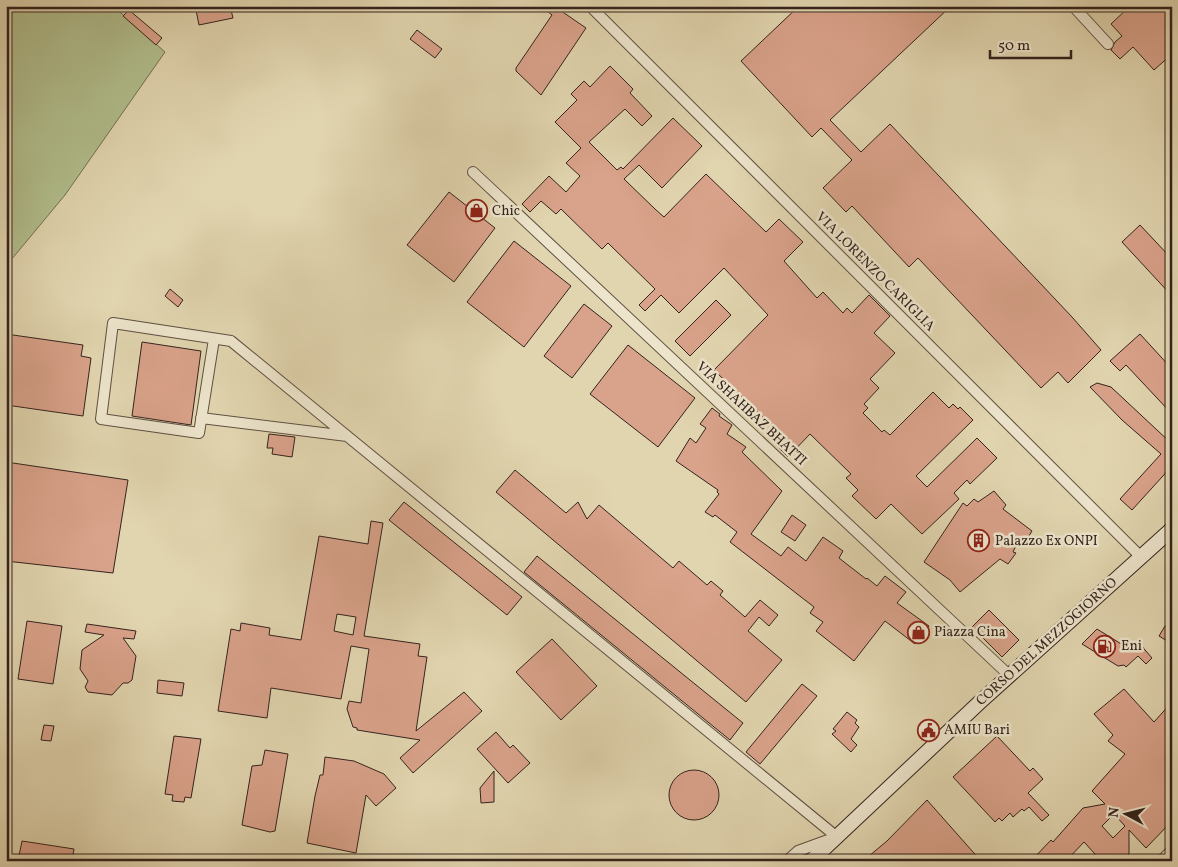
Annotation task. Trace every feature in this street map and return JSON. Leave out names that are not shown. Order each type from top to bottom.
[{"type":"main road","name":"CORSO DEL MEZZOGIORNO","points":[[811,861],[1172,529]]},
{"type":"street","name":"VIA LORENZO CARIGLIA","points":[[590,6],[1141,557]]},
{"type":"street","points":[[1073,6],[1108,44]]},
{"type":"street","name":"VIA SHAHBAZ BHATTI","points":[[473,172],[1010,676]]},
{"type":"street","points":[[214,339],[199,433],[102,419],[113,322],[231,341],[837,838]]},
{"type":"street","points":[[201,418],[347,436]]},
{"type":"street","name":"CORSO DEL MEZZOGIORNO","points":[[787,861],[798,851],[837,838]]},
{"type":"street","points":[[1161,861],[1172,850]]},
{"type":"green space","points":[[6,6],[113,6],[165,52],[65,195],[6,266]]},
{"type":"building","points":[[212,6],[230,6],[233,18],[199,25],[196,10]]},
{"type":"building","points":[[541,6],[554,6],[586,28],[541,95],[516,71],[516,68],[552,15]]},
{"type":"building","points":[[799,6],[951,6],[830,120],[861,152],[890,124],[1072,317],[1101,350],[1068,383],[1058,372],[1041,388],[918,258],[909,267],[852,206],[846,212],[823,188],[852,160],[821,128],[812,137],[741,61]]},
{"type":"building","points":[[1130,6],[1172,6],[1172,54],[1154,70],[1133,47],[1120,59],[1111,50],[1115,42],[1122,36],[1111,24]]},
{"type":"building","points":[[129,10],[162,38],[156,45],[123,16]]},
{"type":"building","points":[[417,30],[442,49],[435,58],[410,39]]},
{"type":"building","points":[[610,66],[633,89],[630,93],[652,116],[642,126],[625,109],[589,142],[617,170],[621,167],[623,169],[673,118],[702,146],[662,188],[639,165],[624,179],[655,209],[664,217],[706,174],[766,232],[779,219],[803,242],[784,261],[817,298],[823,292],[843,313],[847,308],[852,313],[869,295],[890,316],[874,333],[895,353],[870,379],[879,388],[864,404],[868,408],[863,413],[882,432],[884,430],[890,435],[933,392],[949,408],[953,404],[958,409],[960,407],[973,420],[916,476],[927,487],[977,438],[997,458],[970,484],[967,480],[954,493],[959,499],[922,534],[891,504],[876,519],[852,496],[858,490],[846,478],[851,474],[810,434],[788,457],[776,445],[783,437],[714,370],[768,315],[724,268],[679,313],[661,295],[645,311],[639,305],[655,289],[608,243],[602,249],[561,209],[556,214],[541,201],[530,212],[522,204],[549,176],[566,192],[580,176],[566,163],[581,148],[555,122],[577,100],[571,94],[584,81],[590,87]]},
{"type":"building","points":[[449,192],[495,228],[454,282],[407,245]]},
{"type":"building","points":[[1140,225],[1172,259],[1172,296],[1122,242]]},
{"type":"building","points":[[514,241],[571,286],[524,347],[467,302]]},
{"type":"building","points":[[170,289],[183,300],[178,307],[165,296]]},
{"type":"building","points":[[716,300],[731,315],[690,356],[675,341]]},
{"type":"building","points":[[584,304],[612,326],[572,378],[544,356]]},
{"type":"building","points":[[6,334],[83,345],[81,356],[91,358],[83,416],[6,405]]},
{"type":"building","points":[[1140,334],[1172,369],[1172,414],[1126,365],[1120,371],[1110,361]]},
{"type":"building","points":[[142,342],[201,351],[191,425],[132,416]]},
{"type":"building","points":[[628,345],[695,398],[658,447],[590,394]]},
{"type":"building","points":[[1097,383],[1111,387],[1172,444],[1172,466],[1132,510],[1120,499],[1161,454],[1122,420],[1090,387]]},
{"type":"building","points":[[712,408],[720,414],[719,416],[732,425],[727,434],[746,447],[742,452],[782,491],[751,534],[781,556],[788,547],[806,561],[823,537],[843,551],[839,558],[877,586],[885,576],[906,592],[897,603],[929,626],[915,644],[885,621],[854,661],[816,631],[823,622],[810,613],[814,607],[730,542],[737,532],[715,515],[713,517],[705,512],[719,494],[718,490],[676,461],[690,438],[696,443],[706,428],[700,424]]},
{"type":"building","points":[[269,434],[295,437],[292,457],[272,454],[273,448],[267,448]]},
{"type":"building","points":[[6,462],[128,480],[113,573],[6,561]]},
{"type":"building","points":[[515,470],[566,513],[578,502],[587,519],[599,505],[673,568],[679,561],[707,585],[711,581],[723,591],[720,595],[745,617],[760,600],[778,615],[769,626],[759,617],[748,631],[782,660],[746,702],[496,492]]},
{"type":"building","name":"Palazzo Ex ONPI","points":[[994,491],[1006,505],[1003,509],[1032,531],[1026,541],[1020,537],[1013,552],[1016,553],[1008,564],[1000,559],[960,592],[950,580],[924,562],[963,503],[967,506],[974,499],[978,502]]},
{"type":"building","points":[[404,502],[522,597],[507,615],[389,520]]},
{"type":"building","points":[[792,515],[806,525],[795,541],[781,532]]},
{"type":"building","points":[[371,521],[383,523],[364,636],[420,644],[418,656],[427,657],[416,731],[464,692],[482,711],[413,773],[400,758],[420,740],[357,730],[357,728],[353,727],[347,709],[349,701],[361,703],[369,649],[351,646],[341,699],[271,688],[267,718],[218,711],[231,629],[240,631],[241,623],[270,628],[269,635],[301,640],[319,536],[368,544]],"holes":[[[337,614],[356,617],[353,635],[334,631]]]},
{"type":"building","points":[[537,556],[743,723],[730,740],[524,572]]},
{"type":"building","points":[[989,610],[1019,640],[1002,657],[972,627]]},
{"type":"building","points":[[27,621],[62,626],[53,684],[18,679]]},
{"type":"building","points":[[87,624],[136,631],[134,639],[123,638],[136,656],[132,680],[128,683],[123,683],[112,695],[88,692],[85,687],[88,681],[80,669],[82,650],[104,635],[85,632]]},
{"type":"building","points":[[1165,626],[1172,630],[1172,644],[1159,636]]},
{"type":"building","points":[[1097,629],[1131,650],[1139,643],[1152,658],[1146,664],[1138,656],[1126,667],[1124,665],[1118,666],[1082,644]]},
{"type":"building","points":[[552,639],[597,686],[561,720],[516,672]]},
{"type":"building","points":[[158,680],[184,683],[182,696],[157,693]]},
{"type":"building","points":[[802,684],[817,696],[760,764],[746,752]]},
{"type":"building","points":[[1124,689],[1154,722],[1172,702],[1172,821],[1146,848],[1129,830],[1129,854],[1123,861],[1089,861],[1095,854],[1084,842],[1066,861],[1031,861],[1051,840],[1053,842],[1083,808],[1105,804],[1092,791],[1125,754],[1108,741],[1113,735],[1094,714]],"holes":[[[1114,814],[1125,826],[1113,838],[1102,826]]]},
{"type":"building","points":[[847,712],[857,720],[855,723],[859,727],[851,739],[857,745],[851,752],[832,734],[836,731],[833,729]]},
{"type":"building","points":[[44,725],[54,726],[51,741],[41,740]]},
{"type":"building","points":[[496,732],[510,748],[513,745],[530,763],[508,783],[477,749]]},
{"type":"building","points":[[174,736],[201,739],[191,798],[185,797],[184,802],[172,801],[173,795],[165,794]]},
{"type":"building","points":[[997,736],[1030,771],[1033,768],[1043,779],[1028,793],[1049,815],[1042,821],[1029,807],[1024,811],[1022,809],[1013,817],[1010,813],[1002,821],[999,818],[995,822],[953,777]]},
{"type":"building","points":[[265,750],[288,754],[275,831],[270,832],[242,825],[252,766],[262,765]]},
{"type":"building","points":[[325,757],[354,761],[384,774],[396,788],[376,806],[366,795],[356,853],[307,843],[315,796],[320,775],[323,775]]},
{"type":"building","points":[[689,770],[699,770],[712,777],[719,790],[719,800],[712,813],[699,820],[689,820],[680,816],[673,809],[669,800],[669,790],[673,781],[680,774]]},
{"type":"building","points":[[494,771],[494,802],[481,803],[480,788]]},
{"type":"building","points":[[927,800],[981,861],[863,861],[887,841]]},
{"type":"building","points":[[22,841],[74,849],[72,861],[18,861]]},
{"type":"place","name":"Chic","points":[[476,211]]},
{"type":"place","name":"Palazzo Ex ONPI","points":[[979,541]]},
{"type":"place","name":"Piazza Cina","points":[[918,632]]},
{"type":"place","name":"Eni","points":[[1105,646]]},
{"type":"place","name":"AMIU Bari","points":[[928,730]]}]
